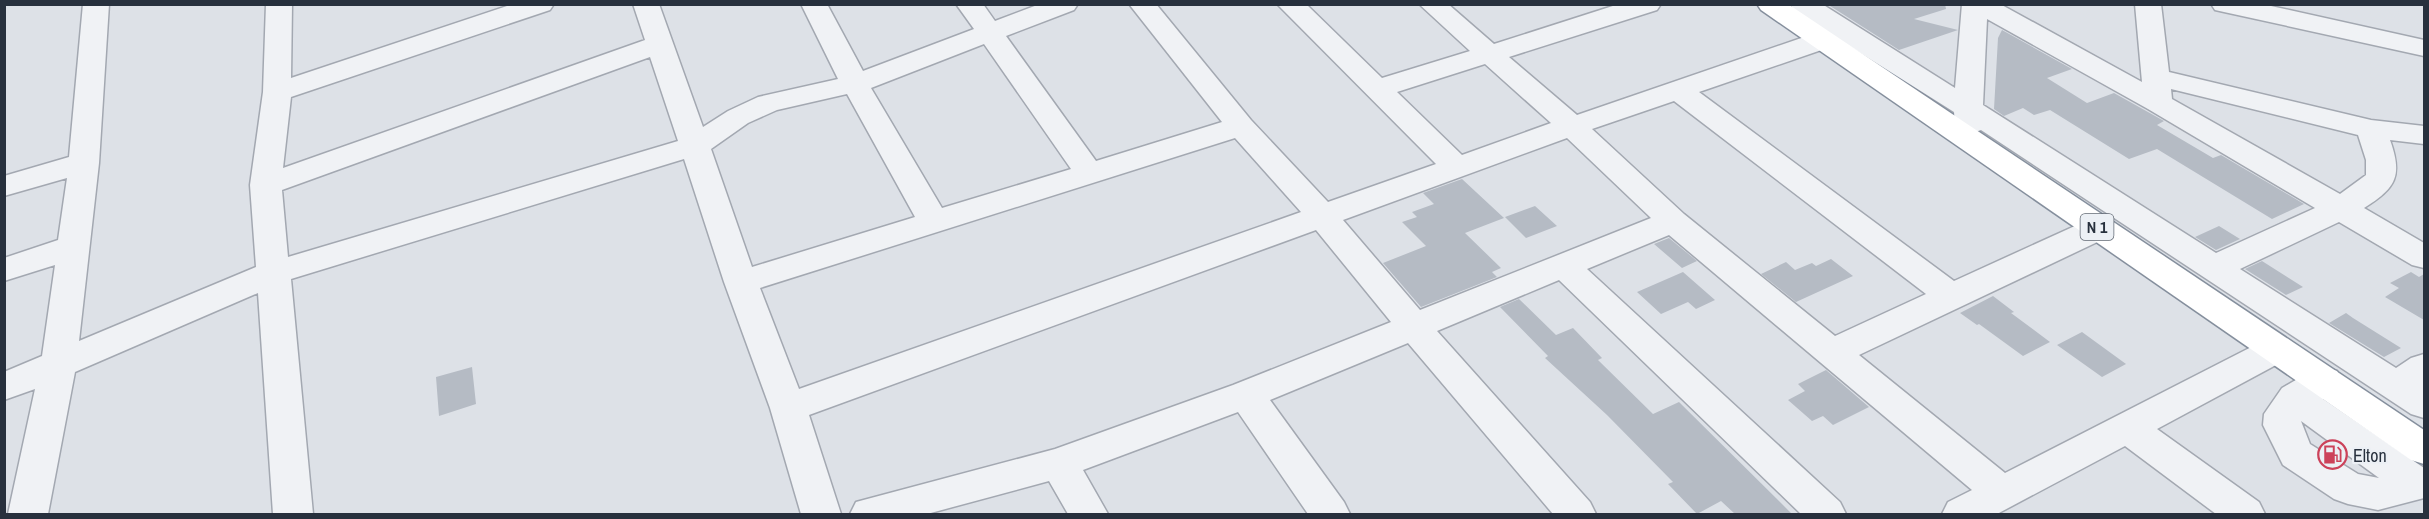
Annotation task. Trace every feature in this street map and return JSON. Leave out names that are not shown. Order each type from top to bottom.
[{"type":"highway","name":"N 1","points":[[1770,4],[2277,349],[2310,389],[2424,449]]},
{"type":"street","points":[[279,4],[276,92],[266,185],[293,514]]},
{"type":"street","points":[[276,92],[471,15],[541,4]]},
{"type":"street","points":[[646,4],[741,282],[788,408],[821,514]]},
{"type":"street","points":[[814,4],[855,84],[934,223]]},
{"type":"street","points":[[969,4],[1090,174]]},
{"type":"street","points":[[4,387],[273,273],[695,146],[738,117],[768,103],[855,84],[1065,4]]},
{"type":"street","points":[[1142,4],[1240,126],[1322,215],[1414,327],[1576,514]]},
{"type":"street","points":[[1290,4],[1456,167]]},
{"type":"street","points":[[1432,4],[1572,126],[1673,221],[2002,494]]},
{"type":"street","points":[[1566,4],[1589,23]]},
{"type":"street","points":[[1378,89],[1648,4]]},
{"type":"street","points":[[1803,4],[2214,267],[2415,386]]},
{"type":"street","points":[[1971,142],[1968,108],[1975,4]]},
{"type":"street","points":[[1980,4],[2157,90],[2341,209],[2416,250]]},
{"type":"street","points":[[2148,4],[2157,90]]},
{"type":"street","points":[[2224,4],[2424,48]]},
{"type":"street","points":[[28,514],[59,362],[84,163],[97,5]]},
{"type":"street","points":[[788,408],[1456,167],[1823,40]]},
{"type":"street","points":[[266,185],[660,44]]},
{"type":"street","points":[[1678,90],[1952,297]]},
{"type":"street","points":[[2157,90],[2371,129],[2424,135]]},
{"type":"street","points":[[741,282],[1240,126]]},
{"type":"street","points":[[2214,267],[2341,209],[2380,181],[2383,170],[2371,129]]},
{"type":"street","points":[[4,186],[84,163]]},
{"type":"street","points":[[870,514],[1059,463],[1246,395],[1673,221]]},
{"type":"street","points":[[1830,353],[2099,228]]},
{"type":"street","points":[[4,270],[72,247]]},
{"type":"street","points":[[1564,266],[1826,514]]},
{"type":"street","points":[[1962,514],[2277,349]]},
{"type":"street","points":[[2310,389],[2283,414],[2282,425],[2296,454],[2348,488],[2378,494],[2421,484]]},
{"type":"street","points":[[1246,395],[1330,514]]},
{"type":"street","points":[[2127,427],[2245,514]]},
{"type":"street","points":[[1059,463],[1088,514]]},
{"type":"building","points":[[1827,4],[1945,4],[1946,9],[1914,19],[1958,30],[1899,50]]},
{"type":"building","points":[[2002,30],[2072,69],[2047,78],[2087,103],[2114,93],[2164,121],[2157,125],[2213,158],[2221,155],[2304,204],[2272,219],[2157,149],[2129,159],[2050,110],[2034,115],[2023,108],[2004,116],[1994,109],[1998,38]]},
{"type":"building","points":[[1462,179],[1504,218],[1465,233],[1501,268],[1492,272],[1497,277],[1421,307],[1383,263],[1426,246],[1402,222],[1417,217],[1412,212],[1434,204],[1423,193]]},
{"type":"building","points":[[1535,206],[1557,226],[1526,238],[1505,217]]},
{"type":"building","points":[[2219,226],[2240,239],[2216,250],[2195,237]]},
{"type":"building","points":[[1669,238],[1697,261],[1682,268],[1654,244]]},
{"type":"building","points":[[1831,259],[1853,276],[1796,302],[1761,274],[1786,262],[1795,270],[1812,263],[1816,266]]},
{"type":"building","points":[[2262,261],[2303,287],[2286,295],[2245,269]]},
{"type":"building","points":[[1683,272],[1715,300],[1696,309],[1688,302],[1661,314],[1637,292]]},
{"type":"building","points":[[2411,272],[2419,277],[2424,274],[2424,320],[2385,297],[2399,288],[2390,283]]},
{"type":"building","points":[[1993,296],[2014,312],[2011,313],[2050,342],[2023,356],[1960,313]]},
{"type":"building","points":[[1519,299],[1556,335],[1573,328],[1602,358],[1598,360],[1653,414],[1679,402],[1792,514],[1735,514],[1721,501],[1697,514],[1668,484],[1673,482],[1607,415],[1545,358],[1548,356],[1500,307]]},
{"type":"building","points":[[2346,313],[2401,348],[2384,357],[2329,323]]},
{"type":"building","points":[[2082,332],[2126,364],[2102,377],[2057,345]]},
{"type":"building","points":[[472,367],[476,404],[439,416],[436,377]]},
{"type":"building","points":[[1826,370],[1869,407],[1833,425],[1823,416],[1812,421],[1788,400],[1805,391],[1798,384]]},
{"type":"place","name":"Elton","points":[[2332,455]]}]
